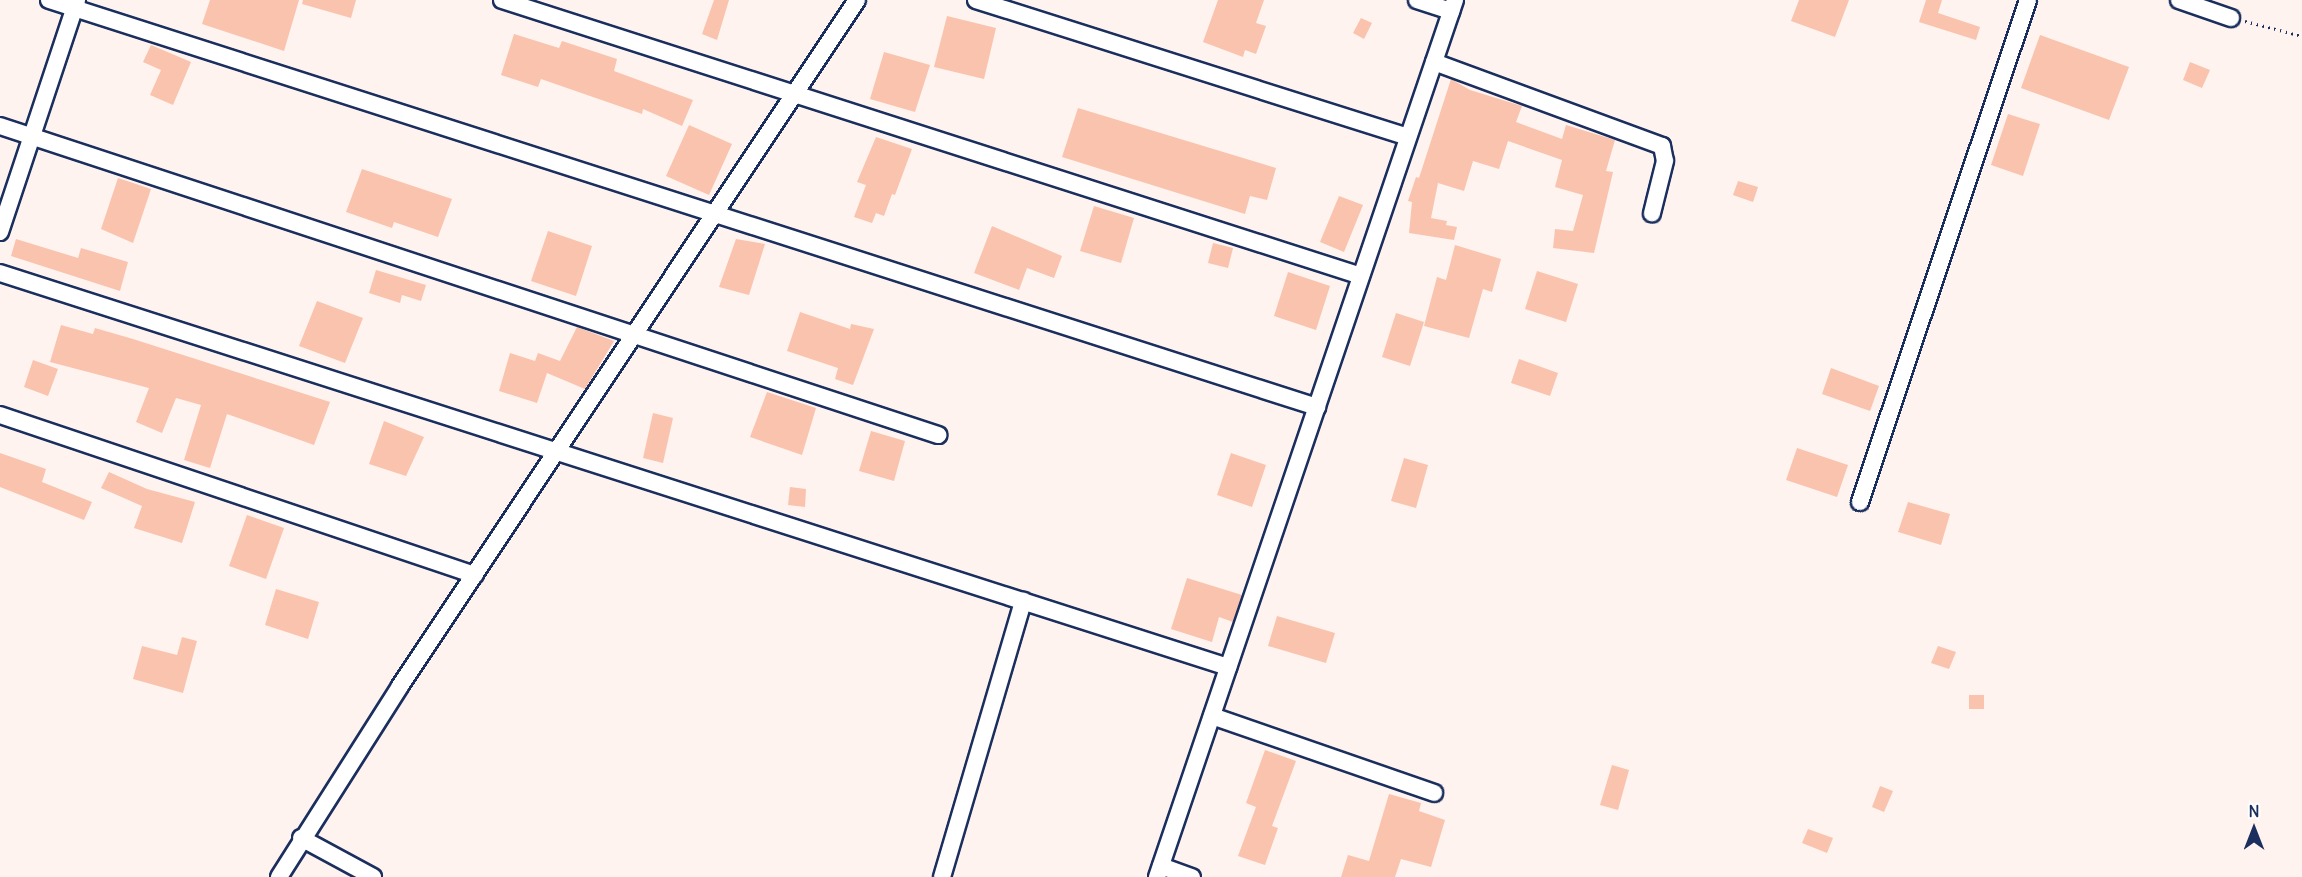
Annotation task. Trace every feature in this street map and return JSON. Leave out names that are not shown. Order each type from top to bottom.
[{"type":"street","points":[[49,0],[75,4],[716,214],[1317,407]]},
{"type":"street","points":[[502,0],[1361,276]]},
{"type":"street","points":[[279,877],[301,838],[857,0]]},
{"type":"street","points":[[976,0],[1408,137]]},
{"type":"street","points":[[1192,877],[1159,872],[1453,6],[1416,0]]},
{"type":"street","points":[[1860,502],[2028,0]]},
{"type":"street","points":[[2179,0],[2231,18]]},
{"type":"street","points":[[0,232],[75,4]]},
{"type":"street","points":[[1434,62],[1662,146],[1665,161],[1652,213]]},
{"type":"street","points":[[0,126],[938,435]]},
{"type":"street","points":[[0,273],[1228,667]]},
{"type":"street","points":[[0,415],[475,575]]},
{"type":"street","points":[[942,877],[1023,601]]},
{"type":"street","points":[[1212,716],[1434,794]]},
{"type":"street","points":[[301,838],[373,877]]},
{"type":"path","points":[[2231,18],[2302,36]]},
{"type":"building","points":[[210,0],[299,0],[284,51],[202,24]]},
{"type":"building","points":[[303,0],[356,0],[351,18],[302,4]]},
{"type":"building","points":[[714,0],[729,0],[717,40],[702,34]]},
{"type":"building","points":[[1218,0],[1264,0],[1256,23],[1266,26],[1256,54],[1245,50],[1243,57],[1203,42]]},
{"type":"building","points":[[1799,0],[1849,0],[1835,37],[1791,21]]},
{"type":"building","points":[[1926,0],[1942,0],[1938,13],[1980,27],[1976,40],[1919,22]]},
{"type":"building","points":[[947,16],[996,28],[984,79],[934,67]]},
{"type":"building","points":[[1361,18],[1372,23],[1364,39],[1353,33]]},
{"type":"building","points":[[514,34],[559,48],[562,41],[617,59],[614,71],[693,100],[682,126],[643,109],[642,114],[541,79],[538,87],[501,75]]},
{"type":"building","points":[[2040,35],[2129,67],[2109,120],[2021,88]]},
{"type":"building","points":[[151,45],[191,62],[173,105],[150,95],[161,70],[143,62]]},
{"type":"building","points":[[884,52],[930,65],[915,112],[870,99]]},
{"type":"building","points":[[2190,62],[2210,70],[2202,88],[2183,80]]},
{"type":"building","points":[[1451,79],[1470,90],[1522,106],[1516,122],[1562,139],[1566,125],[1615,140],[1606,171],[1613,172],[1594,253],[1553,248],[1555,229],[1573,231],[1583,195],[1555,187],[1562,160],[1508,141],[1499,169],[1473,161],[1464,191],[1438,183],[1431,218],[1447,221],[1446,225],[1457,227],[1454,240],[1409,233],[1412,202],[1408,201],[1416,177],[1419,178]]},
{"type":"building","points":[[1078,108],[1276,168],[1267,200],[1250,196],[1245,214],[1062,157]]},
{"type":"building","points":[[2008,114],[2040,124],[2023,176],[1991,165]]},
{"type":"building","points":[[689,125],[732,144],[709,195],[666,176]]},
{"type":"building","points":[[876,137],[912,149],[895,195],[892,194],[884,216],[876,213],[872,223],[854,217],[866,185],[857,182]]},
{"type":"building","points":[[362,169],[452,199],[438,237],[394,222],[392,228],[346,212]]},
{"type":"building","points":[[118,178],[151,189],[133,243],[101,229]]},
{"type":"building","points":[[1738,181],[1758,187],[1753,202],[1733,195]]},
{"type":"building","points":[[1339,196],[1363,205],[1344,252],[1320,242]]},
{"type":"building","points":[[1094,206],[1134,218],[1121,263],[1080,251]]},
{"type":"building","points":[[992,226],[1062,256],[1054,278],[1027,268],[1019,290],[974,273]]},
{"type":"building","points":[[548,231],[592,246],[576,296],[531,281]]},
{"type":"building","points":[[16,239],[78,258],[81,248],[128,262],[120,291],[11,256]]},
{"type":"building","points":[[736,239],[765,244],[749,295],[719,287]]},
{"type":"building","points":[[1213,243],[1233,248],[1228,268],[1208,263]]},
{"type":"building","points":[[1455,245],[1501,259],[1492,292],[1483,289],[1469,338],[1424,326],[1437,277],[1446,280]]},
{"type":"building","points":[[376,270],[426,285],[421,301],[402,295],[400,303],[369,293]]},
{"type":"building","points":[[1537,271],[1578,284],[1566,322],[1525,309]]},
{"type":"building","points":[[1288,272],[1330,286],[1316,330],[1274,316]]},
{"type":"building","points":[[317,301],[363,318],[345,363],[299,346]]},
{"type":"building","points":[[800,312],[850,329],[851,324],[874,329],[853,385],[835,379],[838,368],[787,351]]},
{"type":"building","points":[[1396,313],[1424,322],[1410,366],[1382,357]]},
{"type":"building","points":[[61,325],[93,334],[95,328],[330,402],[314,445],[227,414],[210,468],[184,460],[201,405],[176,398],[162,433],[136,422],[149,388],[50,362]]},
{"type":"building","points":[[577,327],[614,341],[585,389],[547,373],[537,403],[499,391],[510,353],[535,361],[538,353],[560,361]]},
{"type":"building","points":[[1519,359],[1558,373],[1550,396],[1511,383]]},
{"type":"building","points":[[33,360],[58,369],[48,396],[24,387]]},
{"type":"building","points":[[1831,368],[1879,386],[1870,411],[1822,394]]},
{"type":"building","points":[[767,392],[816,408],[802,455],[750,437]]},
{"type":"building","points":[[653,413],[673,418],[663,463],[643,458]]},
{"type":"building","points":[[384,421],[424,437],[406,476],[369,464]]},
{"type":"building","points":[[871,431],[905,441],[894,481],[859,471]]},
{"type":"building","points":[[1797,448],[1848,465],[1837,497],[1786,480]]},
{"type":"building","points":[[0,453],[46,469],[42,482],[92,502],[84,520],[0,487]]},
{"type":"building","points":[[1231,453],[1266,465],[1252,507],[1217,495]]},
{"type":"building","points":[[1404,458],[1428,465],[1416,508],[1391,501]]},
{"type":"building","points":[[109,472],[147,489],[195,502],[182,543],[134,528],[142,506],[101,488]]},
{"type":"building","points":[[790,487],[806,489],[805,507],[788,505]]},
{"type":"building","points":[[1908,502],[1950,514],[1941,545],[1898,532]]},
{"type":"building","points":[[247,515],[284,528],[266,579],[229,566]]},
{"type":"building","points":[[1187,578],[1242,595],[1233,622],[1219,617],[1212,642],[1171,629]]},
{"type":"building","points":[[276,589],[319,602],[308,639],[265,625]]},
{"type":"building","points":[[1277,616],[1335,633],[1326,663],[1268,646]]},
{"type":"building","points":[[182,637],[197,641],[183,693],[133,679],[142,646],[177,655]]},
{"type":"building","points":[[1938,646],[1956,652],[1949,669],[1931,663]]},
{"type":"building","points":[[1969,695],[1984,695],[1984,709],[1969,709]]},
{"type":"building","points":[[1265,750],[1296,761],[1272,826],[1278,828],[1265,865],[1238,856],[1256,807],[1246,803]]},
{"type":"building","points":[[1612,765],[1629,770],[1618,810],[1600,805]]},
{"type":"building","points":[[1880,786],[1893,791],[1884,812],[1872,807]]},
{"type":"building","points":[[1389,794],[1421,803],[1419,811],[1445,820],[1431,867],[1401,859],[1395,877],[1341,877],[1348,855],[1369,861]]},
{"type":"building","points":[[1808,829],[1833,838],[1827,853],[1802,843]]}]
